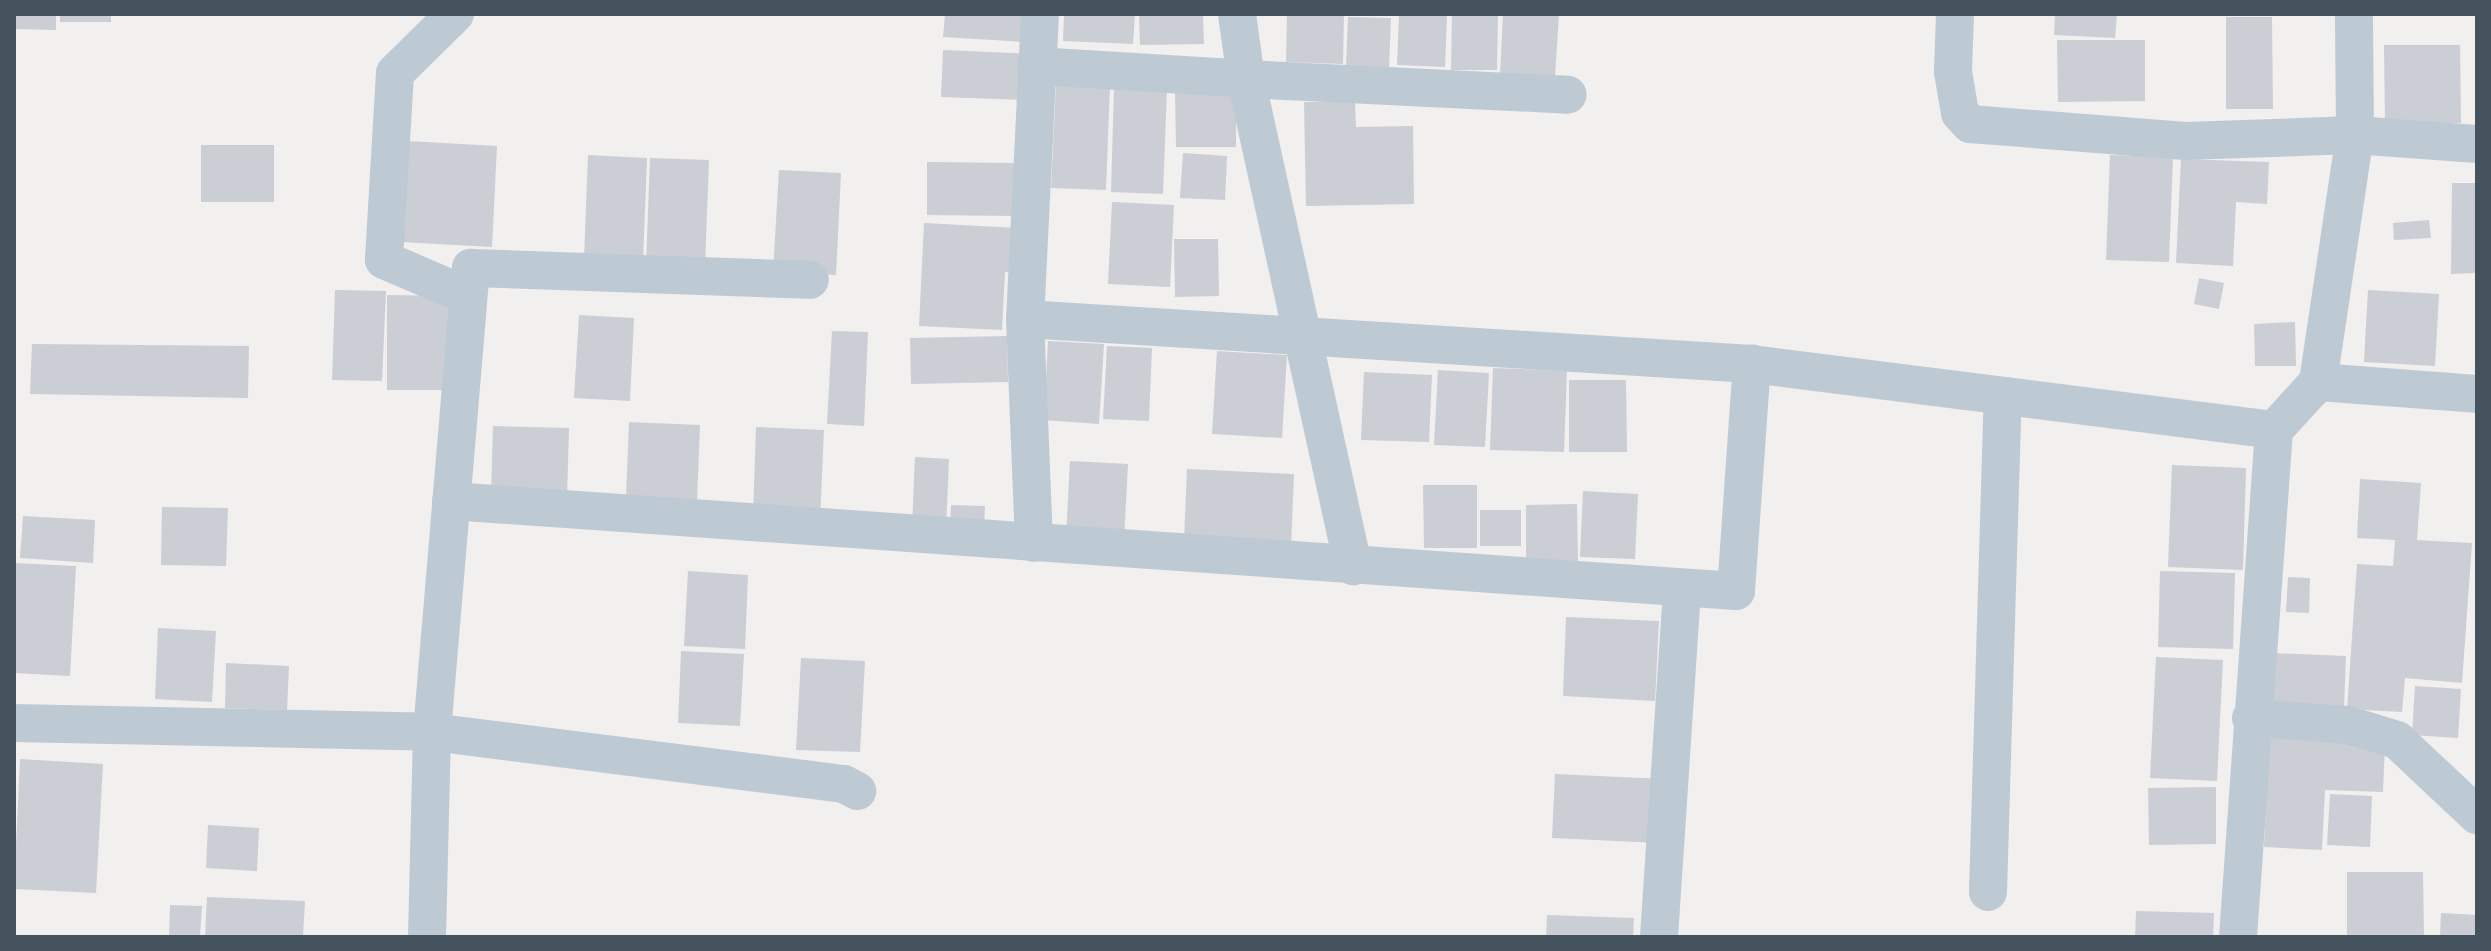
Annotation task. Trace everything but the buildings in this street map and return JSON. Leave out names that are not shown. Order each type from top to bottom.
[{"type":"street","points":[[455,14],[395,73],[384,260],[468,296]]},
{"type":"street","points":[[1034,543],[1025,319],[1040,14]]},
{"type":"street","points":[[1237,14],[1246,79],[1353,566]]},
{"type":"street","points":[[1955,14],[1953,72],[1960,113],[1970,124],[2185,141],[2355,135],[2477,144]]},
{"type":"street","points":[[2238,937],[2251,718],[2274,430],[2318,382],[2355,135],[2354,14]]},
{"type":"street","points":[[1036,66],[1568,95]]},
{"type":"street","points":[[427,937],[432,732],[471,268],[810,280]]},
{"type":"street","points":[[1025,319],[1752,364],[2274,430]]},
{"type":"street","points":[[451,501],[1682,590],[1736,591],[1752,364]]},
{"type":"street","points":[[2318,382],[2477,394]]},
{"type":"street","points":[[1988,892],[2003,396]]},
{"type":"street","points":[[1659,937],[1682,590]]},
{"type":"street","points":[[2251,718],[2348,725],[2397,740],[2477,815]]},
{"type":"street","points":[[14,723],[432,732],[844,784],[857,791]]}]
